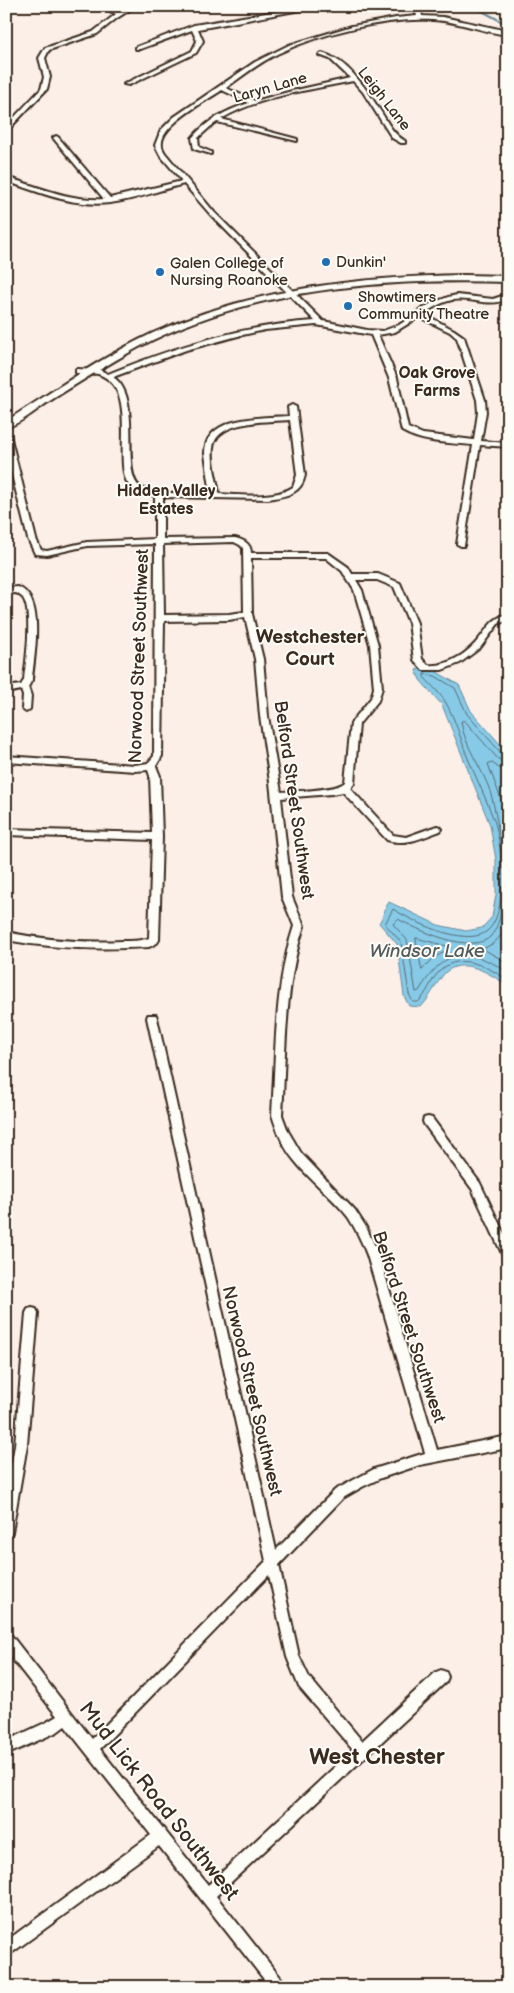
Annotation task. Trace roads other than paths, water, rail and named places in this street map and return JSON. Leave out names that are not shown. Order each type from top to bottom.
[{"type":"main road","points":[[6,416],[131,341],[168,323],[214,306],[289,291],[417,275],[508,275]]},
{"type":"main road","points":[[6,425],[142,342],[182,324],[237,305],[289,291],[419,280],[508,280]]},
{"type":"street","points":[[103,6],[120,14]]},
{"type":"street","points":[[6,130],[44,90],[47,77],[42,58],[47,50],[95,33],[133,6]]},
{"type":"street","points":[[138,48],[172,33],[194,27],[319,6]]},
{"type":"street","points":[[417,6],[420,18]]},
{"type":"street","points":[[322,324],[212,213],[162,154],[158,145],[160,137],[178,118],[220,89],[266,58],[294,46],[377,24],[420,18],[445,20],[508,33]]},
{"type":"street","points":[[127,84],[194,52],[200,41],[194,27]]},
{"type":"street","name":"Leigh Lane","points":[[322,55],[332,58],[354,79],[365,91],[394,137],[403,142]]},
{"type":"street","name":"Laryn Lane","points":[[209,153],[196,148],[194,142],[198,134],[217,120],[250,103],[354,79]]},
{"type":"street","points":[[220,89],[250,103]]},
{"type":"street","points":[[217,120],[295,140]]},
{"type":"street","points":[[56,138],[109,200]]},
{"type":"street","points":[[6,179],[67,198],[93,202],[187,182]]},
{"type":"street","points":[[108,376],[228,337],[289,326],[322,324],[374,334],[390,332],[451,298],[491,302],[508,296]]},
{"type":"street","points":[[420,315],[452,331],[461,339],[482,400],[482,412],[461,544]]},
{"type":"street","points":[[374,334],[393,378],[406,431],[423,436],[508,446]]},
{"type":"street","points":[[79,371],[96,369],[118,385],[125,405],[130,480],[138,489],[158,495],[274,497],[286,494],[296,488],[301,475],[292,407]]},
{"type":"street","points":[[215,495],[209,449],[210,440],[217,430],[236,423],[292,418]]},
{"type":"street","points":[[6,435],[35,550],[44,553],[87,544],[235,540],[246,546],[248,555],[323,554],[338,562],[352,577],[370,629],[378,688],[375,699],[355,722],[349,783],[345,788],[332,791],[277,795]]},
{"type":"street","name":"Norwood Street Southwest","points":[[6,936],[64,946],[149,943],[154,940],[157,836],[154,776],[151,766],[158,756],[160,542],[158,495]]},
{"type":"street","name":"Belford Street Southwest","points":[[248,555],[248,614],[258,659],[264,716],[277,795],[287,897],[299,926],[286,974],[277,1115],[281,1130],[294,1154],[348,1209],[365,1236],[376,1264],[433,1458]]},
{"type":"street","points":[[352,577],[378,577],[397,585],[413,623],[418,660],[422,666],[430,668],[446,666],[466,655],[483,640],[496,621],[508,617]]},
{"type":"street","points":[[10,590],[26,595],[32,612],[28,680],[24,687],[27,696],[26,710]]},
{"type":"street","points":[[160,618],[229,617],[248,614]]},
{"type":"street","points":[[6,690],[24,687]]},
{"type":"street","points":[[6,759],[135,768],[151,766]]},
{"type":"street","points":[[345,788],[390,838],[406,840],[437,829]]},
{"type":"street","points":[[6,832],[157,836]]},
{"type":"street","name":"Norwood Street Southwest","points":[[152,1018],[291,1649],[298,1671],[321,1704],[362,1750]]},
{"type":"street","points":[[428,1121],[476,1186],[508,1255]]},
{"type":"street","points":[[6,1532],[21,1445],[32,1314]]},
{"type":"street","points":[[92,1748],[325,1505],[353,1484],[392,1468],[508,1442]]},
{"type":"street","name":"Mud Lick Road Southwest","points":[[6,1640],[279,1987]]},
{"type":"street","points":[[207,1895],[441,1678]]},
{"type":"street","points":[[6,1748],[52,1727],[67,1717]]},
{"type":"street","points":[[6,1950],[161,1836]]},
{"type":"water","name":"Windsor Lake","points":[[424,667],[459,685],[471,711],[508,753],[508,986],[476,968],[458,966],[450,969],[443,975],[421,1007],[409,1006],[404,996],[397,944],[379,923],[389,902],[438,925],[466,931],[482,928],[492,917],[496,895],[496,860],[490,825],[442,705],[420,680],[416,670]]},
{"type":"waterway","points":[[473,6],[508,25]]},
{"type":"place","name":"Dunkin'","points":[[326,262]]},
{"type":"place","name":"Galen College of Nursing Roanoke","points":[[160,272]]},
{"type":"place","name":"Showtimers Community Theatre","points":[[348,306]]},
{"type":"district","name":"Oak Grove Farms","points":[[437,382]]},
{"type":"district","name":"Hidden Valley Estates","points":[[166,500]]},
{"type":"district","name":"Westchester Court","points":[[310,648]]},
{"type":"district","name":"West Chester","points":[[377,1757]]}]
